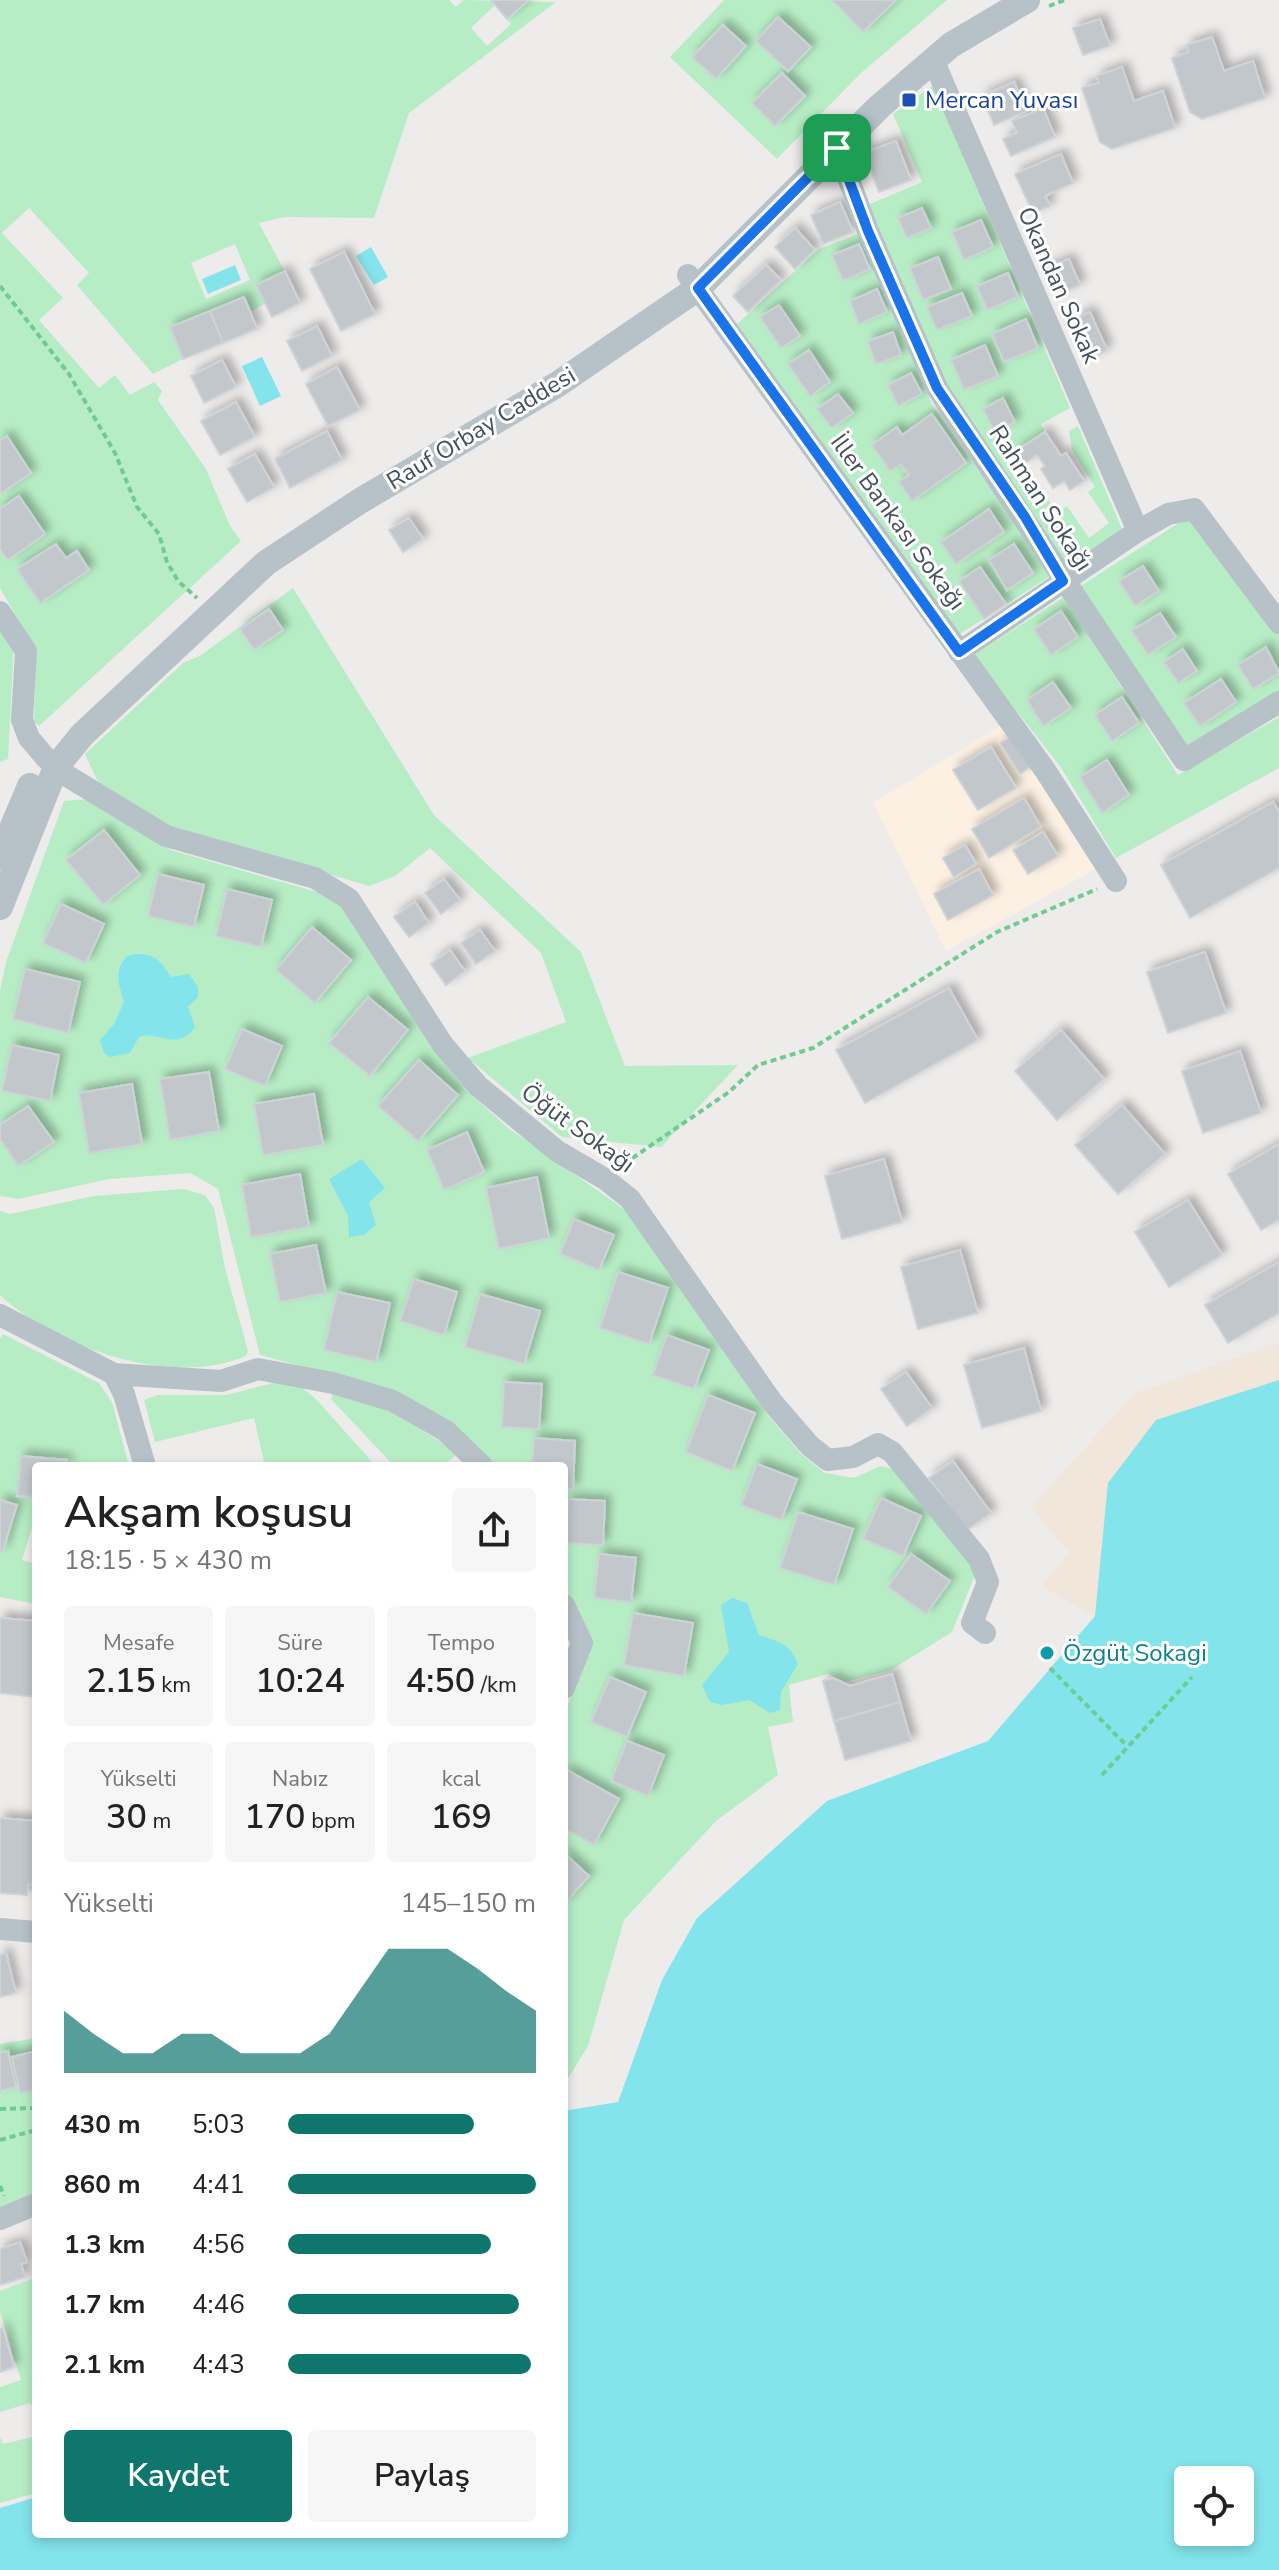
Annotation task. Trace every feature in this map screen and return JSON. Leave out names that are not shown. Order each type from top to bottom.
[{"type":"street","name":"Rauf Orbay Caddesi","points":[[0,857],[72,727],[256,551],[402,459],[619,332],[693,282],[867,94],[997,0]]},
{"type":"street","name":"Rauf Orbay Caddesi","points":[[0,907],[51,762],[266,563],[360,501],[558,384],[693,282],[933,60],[981,26],[1037,3]]},
{"type":"street","name":"Okandan Sokak","points":[[933,60],[1138,531]]},
{"type":"street","name":"Rahman Sokağı","points":[[837,148],[868,231],[937,388],[1184,760],[1279,702]]},
{"type":"street","name":"İller Bankası Sokağı","points":[[693,282],[1045,770],[1116,881]]},
{"type":"street","points":[[959,652],[1138,531],[1168,514],[1194,509],[1279,623]]},
{"type":"street","points":[[0,612],[26,651],[22,720],[29,738],[51,762]]},
{"type":"street","name":"Öğüt Sokağı","points":[[51,762],[166,836],[315,878],[349,899],[443,1045],[490,1096],[557,1151],[605,1179],[630,1199],[772,1402],[810,1446],[828,1460],[853,1457],[878,1444],[892,1452],[979,1559],[988,1582],[972,1623],[985,1633]]},
{"type":"street","points":[[0,1315],[114,1374],[221,1381],[258,1369],[333,1383],[406,1409],[446,1431],[478,1462]]},
{"type":"street","points":[[114,1374],[124,1394],[144,1462]]},
{"type":"street","points":[[568,1613],[582,1643],[568,1678]]},
{"type":"street","points":[[0,1929],[32,1932]]},
{"type":"street","points":[[0,2219],[32,2206]]},
{"type":"path","points":[[1037,3],[1065,0]]},
{"type":"path","points":[[0,286],[69,374],[115,453],[137,507],[159,534],[167,562],[178,581],[201,601]]},
{"type":"path","points":[[590,1151],[631,1159],[729,1092],[758,1065],[813,1048],[997,932],[1116,881]]},
{"type":"path","points":[[1050,1668],[1128,1747]]},
{"type":"path","points":[[1102,1775],[1192,1677]]},
{"type":"path","points":[[0,2109],[32,2108]]},
{"type":"path","points":[[0,2140],[32,2131]]},
{"type":"shaded area","points":[[1005,723],[1098,868],[946,951],[873,803]]},
{"type":"green space","points":[[0,0],[449,0],[456,7],[464,0],[556,2],[409,113],[374,218],[284,217],[259,223],[293,287],[250,312],[177,343],[183,359],[153,374],[77,285],[89,273],[29,208],[2,233],[63,298],[39,320],[99,388],[115,375],[130,395],[154,382],[162,391],[158,400],[206,469],[230,526],[241,541],[39,726],[34,722],[36,650],[0,588]],"holes":[[[495,5],[511,24],[487,46],[471,28]],[[235,244],[250,280],[206,299],[191,263]]]},
{"type":"green space","points":[[724,0],[947,0],[861,73],[777,159],[670,57]]},
{"type":"green space","points":[[933,85],[1070,408],[1041,424],[1045,432],[1017,452],[1057,513],[1067,506],[1089,538],[1109,523],[1088,492],[1095,487],[1072,450],[1069,431],[1078,426],[1122,529],[1068,566],[946,383],[868,205],[922,182],[893,114]]},
{"type":"green space","points":[[860,233],[932,405],[1052,575],[958,635],[737,324],[819,249]]},
{"type":"green space","points":[[1188,517],[1194,518],[1279,635],[1279,692],[1187,747],[1079,587]]},
{"type":"green space","points":[[293,588],[434,815],[581,952],[625,1066],[738,1065],[661,1147],[562,1137],[468,1058],[566,1022],[541,953],[430,848],[395,876],[369,886],[175,829],[109,792],[97,780],[85,754],[183,663],[200,656]]},
{"type":"green space","points":[[1064,597],[1178,775],[1279,717],[1279,768],[1116,858],[1060,766],[973,656]]},
{"type":"green space","points":[[0,623],[14,644],[8,759],[0,762]]},
{"type":"green space","points":[[88,799],[171,850],[317,892],[341,905],[430,1045],[466,1090],[507,1127],[624,1209],[767,1414],[801,1454],[825,1473],[854,1478],[880,1466],[894,1469],[972,1562],[975,1575],[952,1632],[891,1670],[845,1682],[828,1674],[789,1685],[793,1722],[768,1727],[778,1775],[716,1821],[624,1920],[588,2046],[569,2077],[568,1705],[591,1642],[568,1599],[568,1462],[485,1462],[402,1394],[260,1355],[218,1189],[190,1173],[109,1179],[19,1199],[0,1196],[0,991],[6,962],[64,801]]},
{"type":"green space","points":[[183,1189],[205,1195],[214,1208],[225,1268],[248,1351],[246,1356],[216,1365],[184,1367],[150,1365],[116,1357],[52,1331],[0,1295],[0,1211],[10,1214],[94,1196]]},
{"type":"green space","points":[[3,1334],[99,1383],[112,1402],[128,1462],[32,1462],[32,1527],[22,1560],[32,1563],[32,1603],[0,1597],[0,1339]]},
{"type":"green space","points":[[273,1383],[297,1384],[314,1397],[372,1462],[264,1462],[254,1418],[155,1442],[144,1400],[157,1395],[226,1395]]},
{"type":"green space","points":[[334,1391],[393,1413],[453,1449],[455,1456],[448,1462],[390,1462],[331,1399]]},
{"type":"green space","points":[[32,2039],[32,2195],[0,2210],[0,2044]]},
{"type":"green space","points":[[32,2279],[32,2406],[30,2403],[0,2412],[0,2387],[21,2380],[0,2312],[0,2291]]},
{"type":"green space","points":[[0,2437],[3,2444],[32,2437],[32,2494],[0,2503]]},
{"type":"sand","points":[[1279,1343],[1279,1399],[1116,1630],[1042,1586],[1069,1553],[1031,1507],[1135,1393]]},
{"type":"water","points":[[371,247],[388,277],[374,285],[356,256]]},
{"type":"water","points":[[235,265],[241,280],[208,294],[202,279]]},
{"type":"water","points":[[262,357],[281,396],[260,406],[242,366]]},
{"type":"water","points":[[136,954],[157,960],[171,977],[189,974],[198,987],[198,997],[188,1007],[195,1027],[181,1039],[139,1037],[130,1053],[110,1057],[104,1053],[100,1040],[114,1024],[124,1002],[118,978],[120,967],[127,956]]},
{"type":"water","points":[[362,1159],[385,1188],[369,1202],[376,1225],[364,1235],[349,1237],[348,1216],[329,1179]]},
{"type":"water","points":[[1279,1380],[1279,2570],[0,2570],[0,2508],[32,2498],[32,2538],[568,2538],[568,2110],[618,2102],[662,1980],[697,1918],[827,1801],[988,1741],[1095,1616],[1108,1483],[1156,1420]]},
{"type":"water","points":[[732,1598],[747,1603],[759,1635],[787,1647],[798,1664],[781,1692],[780,1710],[770,1713],[749,1700],[722,1705],[710,1702],[702,1685],[729,1652],[721,1605]]},
{"type":"building","points":[[491,0],[529,0],[507,19]]},
{"type":"building","points":[[832,0],[896,0],[863,32]]},
{"type":"building","points":[[778,17],[811,47],[788,71],[756,41]]},
{"type":"building","points":[[1100,19],[1110,46],[1083,55],[1073,28]]},
{"type":"building","points":[[723,25],[746,46],[716,79],[692,57]]},
{"type":"building","points":[[1212,37],[1224,71],[1253,61],[1265,98],[1202,119],[1190,112],[1172,58],[1189,52],[1187,45]]},
{"type":"building","points":[[1122,67],[1134,101],[1163,91],[1175,128],[1112,149],[1100,142],[1082,88],[1099,83],[1097,76]]},
{"type":"building","points":[[782,73],[805,96],[775,126],[752,103]]},
{"type":"building","points":[[1014,82],[1027,111],[994,125],[982,96]]},
{"type":"building","points":[[1043,108],[1055,137],[1011,156],[1003,139],[1017,133],[1012,121]]},
{"type":"building","points":[[896,141],[911,180],[879,192],[864,153]]},
{"type":"building","points":[[1061,154],[1073,183],[1045,196],[1050,206],[1033,213],[1015,174]]},
{"type":"building","points":[[840,202],[853,232],[823,244],[811,215]]},
{"type":"building","points":[[922,208],[931,228],[907,238],[898,218]]},
{"type":"building","points":[[981,220],[993,247],[964,260],[952,232]]},
{"type":"building","points":[[795,228],[815,250],[795,269],[775,247]]},
{"type":"building","points":[[859,244],[870,269],[843,281],[832,255]]},
{"type":"building","points":[[344,252],[375,314],[341,331],[310,269]]},
{"type":"building","points":[[938,257],[951,289],[923,300],[910,268]]},
{"type":"building","points":[[1069,259],[1080,285],[1056,296],[1045,269]]},
{"type":"building","points":[[766,265],[781,280],[748,312],[733,296]]},
{"type":"building","points":[[285,271],[300,303],[272,317],[256,285]]},
{"type":"building","points":[[1008,273],[1018,297],[987,310],[977,286]]},
{"type":"building","points":[[877,289],[887,312],[859,324],[850,301]]},
{"type":"building","points":[[962,293],[972,316],[937,330],[927,307]]},
{"type":"building","points":[[244,297],[257,329],[223,343],[210,311]]},
{"type":"building","points":[[779,305],[800,336],[781,348],[760,317]]},
{"type":"building","points":[[210,311],[223,343],[183,359],[170,327]]},
{"type":"building","points":[[1090,312],[1107,350],[1086,360],[1073,331],[1080,327],[1076,318]]},
{"type":"building","points":[[1026,319],[1038,348],[1004,362],[992,334]]},
{"type":"building","points":[[317,326],[332,356],[302,371],[287,341]]},
{"type":"building","points":[[893,332],[901,355],[876,364],[868,341]]},
{"type":"building","points":[[985,345],[998,376],[964,390],[951,360]]},
{"type":"building","points":[[809,350],[830,382],[810,396],[788,364]]},
{"type":"building","points":[[222,360],[236,387],[204,403],[191,376]]},
{"type":"building","points":[[337,367],[360,410],[328,426],[306,384]]},
{"type":"building","points":[[911,373],[922,394],[898,406],[888,385]]},
{"type":"building","points":[[838,394],[853,413],[832,428],[817,409]]},
{"type":"building","points":[[1003,398],[1015,422],[995,432],[983,409]]},
{"type":"building","points":[[236,402],[255,437],[220,455],[201,421]]},
{"type":"building","points":[[932,414],[966,463],[912,501],[899,482],[909,475],[901,464],[890,471],[872,445],[897,427],[902,435]]},
{"type":"building","points":[[327,431],[342,460],[290,488],[275,459]]},
{"type":"building","points":[[1045,432],[1061,456],[1066,453],[1084,481],[1070,490],[1064,481],[1053,488],[1041,469],[1045,466],[1037,455],[1024,464],[1016,451]]},
{"type":"building","points":[[7,436],[31,473],[0,494],[0,441]]},
{"type":"building","points":[[255,454],[274,487],[247,502],[228,469]]},
{"type":"building","points":[[19,496],[45,534],[8,560],[0,549],[0,509]]},
{"type":"building","points":[[989,509],[1004,532],[956,564],[941,542]]},
{"type":"building","points":[[409,518],[423,539],[403,552],[389,530]]},
{"type":"building","points":[[56,544],[66,558],[77,551],[89,570],[40,603],[17,569]]},
{"type":"building","points":[[1014,544],[1033,573],[1007,590],[989,560]]},
{"type":"building","points":[[1143,566],[1159,591],[1135,606],[1119,581]]},
{"type":"building","points":[[980,567],[1006,604],[984,619],[959,581]]},
{"type":"building","points":[[269,609],[283,630],[254,650],[240,629]]},
{"type":"building","points":[[1061,611],[1078,637],[1051,655],[1034,629]]},
{"type":"building","points":[[1160,613],[1176,637],[1148,655],[1132,631]]},
{"type":"building","points":[[1266,647],[1279,673],[1253,689],[1238,665]]},
{"type":"building","points":[[1183,649],[1197,671],[1178,683],[1164,662]]},
{"type":"building","points":[[1221,679],[1236,702],[1200,726],[1184,703]]},
{"type":"building","points":[[1053,682],[1071,708],[1043,726],[1027,700]]},
{"type":"building","points":[[1122,697],[1139,723],[1112,741],[1095,715]]},
{"type":"building","points":[[1013,735],[1033,765],[1020,774],[1000,743]]},
{"type":"building","points":[[991,747],[1016,788],[978,810],[953,770]]},
{"type":"building","points":[[1107,760],[1129,795],[1102,813],[1080,777]]},
{"type":"building","points":[[1024,798],[1041,827],[989,858],[972,829]]},
{"type":"building","points":[[1273,802],[1279,812],[1279,868],[1190,918],[1161,865]]},
{"type":"building","points":[[104,830],[140,875],[103,905],[66,860]]},
{"type":"building","points":[[1043,832],[1058,856],[1028,874],[1013,850]]},
{"type":"building","points":[[965,845],[976,864],[954,877],[943,858]]},
{"type":"building","points":[[979,869],[993,895],[948,920],[934,894]]},
{"type":"building","points":[[158,874],[204,885],[194,927],[148,916]]},
{"type":"building","points":[[444,879],[460,900],[441,914],[425,893]]},
{"type":"building","points":[[227,889],[272,900],[261,947],[216,936]]},
{"type":"building","points":[[415,902],[429,923],[409,937],[394,917]]},
{"type":"building","points":[[61,904],[104,924],[86,963],[43,943]]},
{"type":"building","points":[[312,927],[351,960],[315,1003],[276,970]]},
{"type":"building","points":[[480,930],[495,951],[476,964],[461,943]]},
{"type":"building","points":[[450,950],[465,971],[446,985],[431,964]]},
{"type":"building","points":[[1205,952],[1226,1013],[1168,1033],[1147,972]]},
{"type":"building","points":[[25,969],[80,982],[68,1033],[13,1019]]},
{"type":"building","points":[[949,988],[978,1040],[865,1103],[836,1050]]},
{"type":"building","points":[[368,997],[408,1030],[370,1076],[329,1043]]},
{"type":"building","points":[[242,1029],[282,1046],[265,1086],[225,1069]]},
{"type":"building","points":[[1061,1030],[1104,1079],[1057,1120],[1015,1071]]},
{"type":"building","points":[[12,1045],[59,1055],[50,1101],[2,1091]]},
{"type":"building","points":[[1240,1051],[1261,1113],[1203,1133],[1182,1071]]},
{"type":"building","points":[[419,1060],[458,1095],[418,1141],[378,1106]]},
{"type":"building","points":[[209,1072],[219,1131],[170,1140],[160,1079]]},
{"type":"building","points":[[132,1084],[142,1144],[89,1153],[79,1093]]},
{"type":"building","points":[[314,1094],[323,1145],[263,1155],[254,1104]]},
{"type":"building","points":[[1122,1105],[1165,1154],[1118,1194],[1075,1145]]},
{"type":"building","points":[[28,1106],[54,1142],[18,1166],[0,1139],[0,1125]]},
{"type":"building","points":[[467,1132],[484,1172],[444,1190],[427,1150]]},
{"type":"building","points":[[1279,1144],[1279,1220],[1261,1230],[1228,1174]]},
{"type":"building","points":[[884,1159],[902,1222],[842,1239],[825,1176]]},
{"type":"building","points":[[300,1174],[309,1227],[251,1237],[242,1185]]},
{"type":"building","points":[[537,1177],[549,1238],[499,1249],[486,1188]]},
{"type":"building","points":[[1188,1200],[1222,1255],[1169,1287],[1135,1232]]},
{"type":"building","points":[[574,1219],[614,1235],[599,1270],[560,1254]]},
{"type":"building","points":[[316,1245],[326,1293],[280,1302],[270,1254]]},
{"type":"building","points":[[960,1250],[978,1313],[918,1329],[901,1267]]},
{"type":"building","points":[[1279,1262],[1279,1313],[1228,1343],[1205,1305]]},
{"type":"building","points":[[618,1272],[668,1288],[649,1344],[600,1328]]},
{"type":"building","points":[[414,1279],[457,1292],[444,1335],[400,1321]]},
{"type":"building","points":[[337,1292],[390,1303],[376,1362],[324,1350]]},
{"type":"building","points":[[480,1294],[540,1311],[524,1364],[465,1347]]},
{"type":"building","points":[[667,1335],[709,1350],[694,1389],[653,1375]]},
{"type":"building","points":[[1024,1348],[1041,1411],[982,1428],[964,1365]]},
{"type":"building","points":[[906,1372],[932,1408],[907,1426],[881,1389]]},
{"type":"building","points":[[504,1382],[542,1384],[539,1429],[502,1427]]},
{"type":"building","points":[[708,1395],[755,1413],[732,1471],[686,1452]]},
{"type":"building","points":[[534,1438],[575,1441],[573,1489],[568,1488],[568,1462],[532,1462]]},
{"type":"building","points":[[21,1456],[67,1460],[32,1462],[32,1497],[17,1496]]},
{"type":"building","points":[[953,1461],[991,1513],[967,1530],[929,1478]]},
{"type":"building","points":[[757,1464],[797,1479],[781,1520],[741,1505]]},
{"type":"building","points":[[881,1498],[921,1516],[903,1556],[863,1539]]},
{"type":"building","points":[[568,1499],[605,1501],[603,1545],[568,1543]]},
{"type":"building","points":[[0,1500],[17,1505],[2,1553],[0,1552]]},
{"type":"building","points":[[798,1512],[853,1529],[834,1585],[780,1568]]},
{"type":"building","points":[[599,1554],[636,1558],[631,1602],[594,1598]]},
{"type":"building","points":[[911,1554],[950,1581],[926,1614],[888,1587]]},
{"type":"building","points":[[633,1613],[693,1623],[684,1676],[624,1665]]},
{"type":"building","points":[[0,1618],[32,1621],[32,1697],[0,1693]]},
{"type":"building","points":[[892,1674],[900,1702],[834,1721],[823,1681],[833,1678],[850,1686]]},
{"type":"building","points":[[610,1677],[646,1692],[627,1737],[591,1722]]},
{"type":"building","points":[[900,1702],[911,1741],[845,1760],[834,1721]]},
{"type":"building","points":[[627,1741],[664,1755],[648,1796],[611,1781]]},
{"type":"building","points":[[568,1771],[619,1799],[594,1845],[568,1830]]},
{"type":"building","points":[[0,1818],[32,1821],[32,1885],[28,1884],[27,1895],[0,1893]]},
{"type":"building","points":[[568,1857],[589,1876],[568,1900]]},
{"type":"building","points":[[6,1953],[16,1993],[0,1997],[0,1955]]},
{"type":"building","points":[[8,2051],[16,2087],[0,2091],[0,2053]]},
{"type":"building","points":[[32,2052],[32,2091],[20,2093],[12,2057]]},
{"type":"building","points":[[20,2242],[27,2262],[21,2264],[25,2277],[0,2285],[0,2249]]},
{"type":"building","points":[[3,2328],[14,2367],[0,2372],[0,2329]]},
{"type":"place","name":"Mercan Yuvası","points":[[909,100]]},
{"type":"place","name":"Özgüt Sokagi","points":[[1047,1653]]},
{"type":"route","points":[[837,148],[868,231],[937,388],[1025,517],[1063,581],[959,652],[698,288],[837,148]]}]
